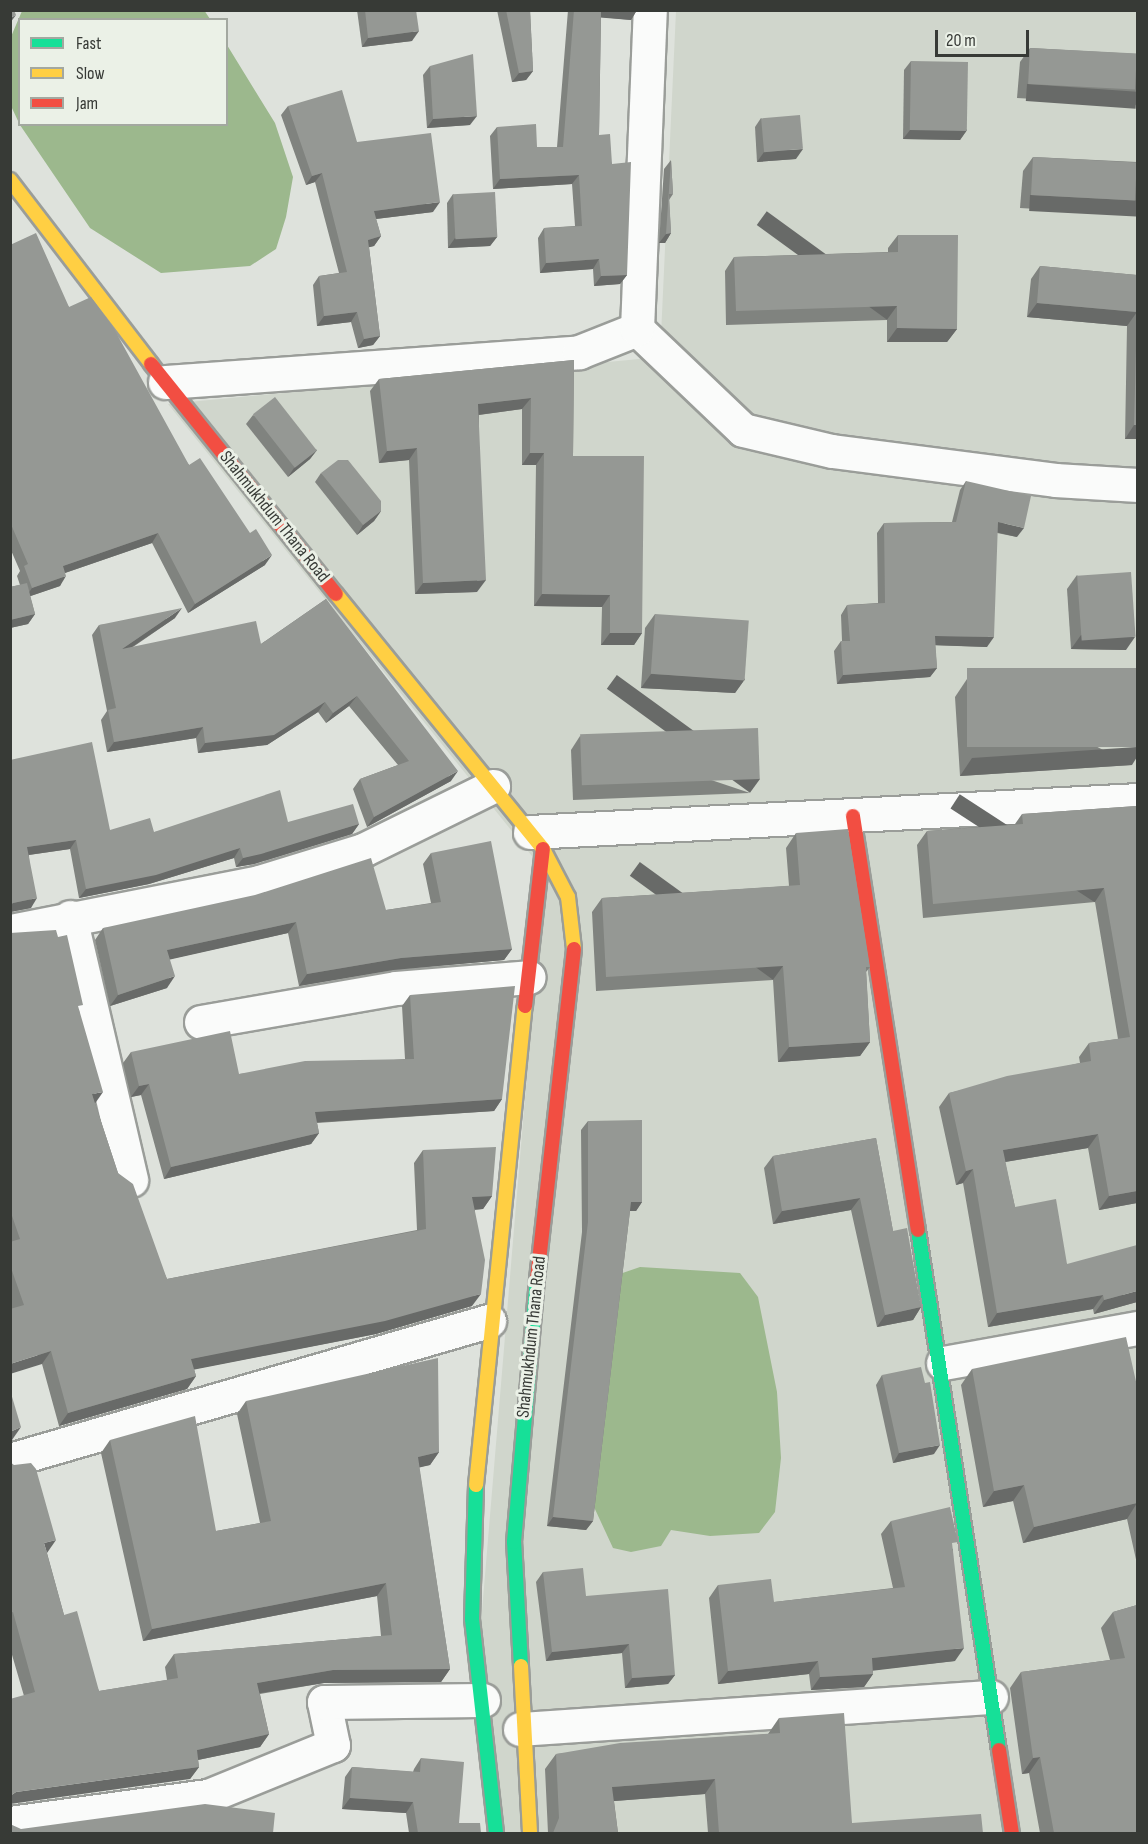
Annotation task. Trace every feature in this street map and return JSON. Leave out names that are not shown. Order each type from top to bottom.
[{"type":"main road","name":"Shahmukhdum Thana Road","points":[[10,180],[165,382],[537,840],[568,897],[575,943],[531,1325],[514,1542],[520,1729],[530,1833]]},
{"type":"main road","points":[[854,816],[943,1363],[1012,1833]]},
{"type":"main road","points":[[495,1833],[483,1700],[472,1619],[471,1540],[489,1321],[529,977],[537,840]]},
{"type":"street","points":[[650,10],[637,329],[743,430],[832,451],[1055,480],[1137,485]]},
{"type":"street","points":[[165,382],[579,352],[637,329]]},
{"type":"street","points":[[10,931],[70,917],[259,882],[363,850],[493,786]]},
{"type":"street","points":[[537,840],[854,816],[1137,800]]},
{"type":"street","points":[[70,917],[130,1180]]},
{"type":"street","points":[[201,1022],[396,988],[529,977]]},
{"type":"street","points":[[10,1460],[489,1321]]},
{"type":"street","points":[[943,1363],[1137,1328]]},
{"type":"street","points":[[520,1729],[991,1697]]},
{"type":"street","points":[[10,1822],[208,1796],[333,1745],[324,1702],[483,1700]]},
{"type":"shaded area","points":[[204,10],[209,18],[19,18],[22,11]]},
{"type":"shaded area","points":[[676,11],[1137,11],[1137,1833],[502,1833],[481,1623],[544,871],[168,404],[660,357]]},
{"type":"shaded area","points":[[18,20],[18,121],[11,106],[10,39]]},
{"type":"shaded area","points":[[228,47],[275,123],[293,177],[286,217],[276,249],[250,266],[161,273],[90,228],[21,126],[228,126]]},
{"type":"shaded area","points":[[640,1267],[740,1273],[758,1297],[777,1392],[781,1458],[775,1512],[759,1533],[710,1536],[671,1530],[661,1546],[631,1552],[613,1548],[594,1507],[611,1277]]},
{"type":"building","points":[[10,10],[14,10],[16,15],[10,18]]},
{"type":"building","points":[[365,10],[416,10],[419,31],[368,38]]},
{"type":"building","points":[[506,10],[530,10],[533,71],[519,73]]},
{"type":"building","points":[[574,10],[601,10],[599,135],[610,134],[612,164],[631,162],[627,275],[601,276],[599,259],[546,263],[544,228],[582,226],[579,175],[500,179],[497,127],[536,124],[537,147],[563,147]]},
{"type":"building","points":[[1030,48],[1137,54],[1135,90],[1028,84]]},
{"type":"building","points":[[473,54],[477,116],[433,119],[430,66]]},
{"type":"building","points":[[911,61],[968,62],[967,131],[910,130]]},
{"type":"building","points":[[342,90],[357,142],[431,133],[440,202],[374,211],[381,236],[368,240],[380,336],[364,339],[357,312],[324,316],[319,276],[347,272],[322,173],[312,176],[288,106]]},
{"type":"building","points":[[800,115],[803,149],[764,152],[761,118]]},
{"type":"building","points":[[1033,157],[1137,162],[1135,200],[1031,195]]},
{"type":"building","points":[[671,160],[673,194],[669,194],[671,233],[666,234]]},
{"type":"building","points":[[495,192],[497,237],[455,239],[453,194]]},
{"type":"building","points":[[36,233],[69,307],[91,297],[113,327],[189,465],[200,458],[250,533],[256,529],[272,555],[195,604],[158,533],[63,566],[66,576],[32,588],[24,566],[28,564],[10,522],[10,245]]},
{"type":"building","points":[[898,235],[958,235],[957,329],[897,328],[897,306],[736,311],[734,257],[898,252]]},
{"type":"building","points":[[1040,266],[1137,275],[1137,312],[1037,303]]},
{"type":"building","points":[[1137,312],[1137,425],[1134,425]]},
{"type":"building","points":[[574,360],[573,456],[644,456],[642,633],[610,633],[610,595],[542,594],[544,453],[530,453],[531,398],[478,404],[486,580],[423,583],[417,448],[387,451],[379,379]]},
{"type":"building","points":[[275,397],[317,451],[295,468],[253,414]]},
{"type":"building","points":[[338,460],[348,460],[381,501],[381,511],[363,525],[321,473]]},
{"type":"building","points":[[966,481],[1031,496],[1024,528],[998,522],[994,637],[935,636],[937,668],[843,675],[841,641],[850,641],[847,605],[885,603],[884,523],[956,522]]},
{"type":"building","points":[[1131,572],[1136,637],[1082,641],[1077,576]]},
{"type":"building","points":[[27,583],[35,614],[10,620],[10,587]]},
{"type":"building","points":[[326,599],[458,771],[374,817],[360,779],[409,761],[357,696],[333,713],[325,702],[274,735],[205,743],[203,727],[114,742],[108,710],[116,708],[99,625],[182,608],[122,649],[256,621],[261,644]]},
{"type":"building","points":[[655,614],[749,621],[745,680],[651,674]]},
{"type":"building","points":[[967,668],[1137,668],[1137,747],[967,747]]},
{"type":"building","points":[[758,728],[760,779],[582,785],[580,734]]},
{"type":"building","points":[[92,742],[110,830],[150,818],[154,832],[280,790],[288,822],[353,804],[359,824],[261,854],[243,858],[240,848],[156,875],[86,889],[76,840],[27,847],[37,898],[10,905],[10,760]]},
{"type":"building","points":[[1137,806],[1137,1191],[1109,1196],[1098,1134],[1003,1150],[1015,1207],[1056,1199],[1067,1264],[1137,1245],[1137,1291],[1104,1300],[1103,1295],[997,1313],[973,1169],[966,1171],[949,1093],[1007,1076],[1091,1061],[1089,1043],[1130,1037],[1104,888],[933,904],[927,831],[1023,824],[1022,814]]},
{"type":"building","points":[[848,829],[870,967],[866,967],[870,1042],[789,1047],[783,966],[606,977],[602,898],[800,885],[796,833]]},
{"type":"building","points":[[491,841],[512,949],[401,958],[307,974],[296,922],[167,950],[175,976],[118,995],[103,928],[255,895],[371,858],[386,910],[441,902],[431,853]]},
{"type":"building","points":[[56,930],[58,937],[67,935],[83,1005],[78,1006],[103,1092],[92,1094],[118,1173],[133,1184],[167,1279],[426,1229],[423,1150],[496,1147],[492,1196],[472,1197],[485,1260],[481,1294],[385,1321],[191,1359],[196,1376],[68,1413],[51,1351],[10,1364],[10,1309],[24,1305],[10,1265],[10,1242],[20,1239],[10,1210],[10,933]]},
{"type":"building","points":[[515,986],[502,1099],[315,1112],[319,1133],[171,1167],[149,1084],[139,1086],[131,1052],[230,1031],[239,1074],[305,1061],[414,1059],[410,995]]},
{"type":"building","points":[[642,1120],[642,1202],[631,1202],[593,1521],[553,1517],[588,1222],[588,1121]]},
{"type":"building","points":[[876,1138],[893,1231],[907,1228],[921,1307],[885,1315],[860,1198],[782,1211],[773,1156]]},
{"type":"building","points":[[1126,1337],[1137,1386],[1137,1503],[1034,1527],[1024,1485],[994,1491],[972,1369]]},
{"type":"building","points":[[438,1358],[439,1452],[418,1457],[450,1669],[333,1670],[257,1683],[269,1734],[197,1750],[199,1767],[16,1792],[10,1796],[10,1699],[35,1692],[13,1612],[10,1613],[10,1462],[14,1465],[31,1463],[36,1469],[56,1540],[44,1543],[64,1615],[77,1611],[99,1691],[178,1678],[174,1654],[392,1635],[386,1583],[152,1629],[110,1440],[195,1416],[216,1531],[271,1521],[246,1401]]},
{"type":"building","points":[[921,1367],[925,1383],[930,1382],[940,1445],[899,1453],[882,1375]]},
{"type":"building","points":[[10,1390],[21,1427],[10,1432]]},
{"type":"building","points":[[950,1507],[958,1542],[952,1543],[964,1648],[872,1658],[873,1674],[820,1677],[818,1661],[728,1671],[718,1585],[771,1579],[774,1602],[905,1587],[891,1521]]},
{"type":"building","points":[[583,1568],[586,1596],[668,1589],[675,1675],[632,1678],[629,1644],[552,1652],[543,1572]]},
{"type":"building","points":[[1137,1605],[1137,1833],[1054,1833],[1040,1757],[1033,1758],[1021,1672],[1125,1658],[1113,1612]]},
{"type":"building","points":[[844,1713],[852,1823],[981,1814],[983,1833],[719,1833],[715,1779],[612,1787],[618,1833],[553,1833],[559,1818],[556,1754],[620,1743],[780,1733],[779,1718]]},
{"type":"building","points":[[421,1758],[464,1762],[459,1823],[480,1823],[481,1833],[418,1833],[413,1802],[350,1798],[352,1767],[420,1772]]},
{"type":"building","points":[[205,1804],[275,1813],[273,1833],[10,1833],[10,1824],[21,1829]]},
{"type":"traffic: fast","points":[[918,1230],[999,1750]]},
{"type":"traffic: fast","points":[[521,1666],[514,1542],[537,1279]]},
{"type":"traffic: fast","points":[[476,1485],[472,1619],[496,1834]]},
{"type":"traffic: slow","points":[[10,180],[151,364]]},
{"type":"traffic: slow","points":[[336,594],[543,849],[568,897],[574,949]]},
{"type":"traffic: slow","points":[[476,1485],[525,1006]]},
{"type":"traffic: slow","points":[[521,1666],[530,1834]]},
{"type":"traffic: jam","points":[[151,364],[336,594]]},
{"type":"traffic: jam","points":[[853,816],[918,1230]]},
{"type":"traffic: jam","points":[[525,1006],[543,849]]},
{"type":"traffic: jam","points":[[537,1279],[574,949]]},
{"type":"traffic: jam","points":[[999,1750],[1012,1834]]}]
